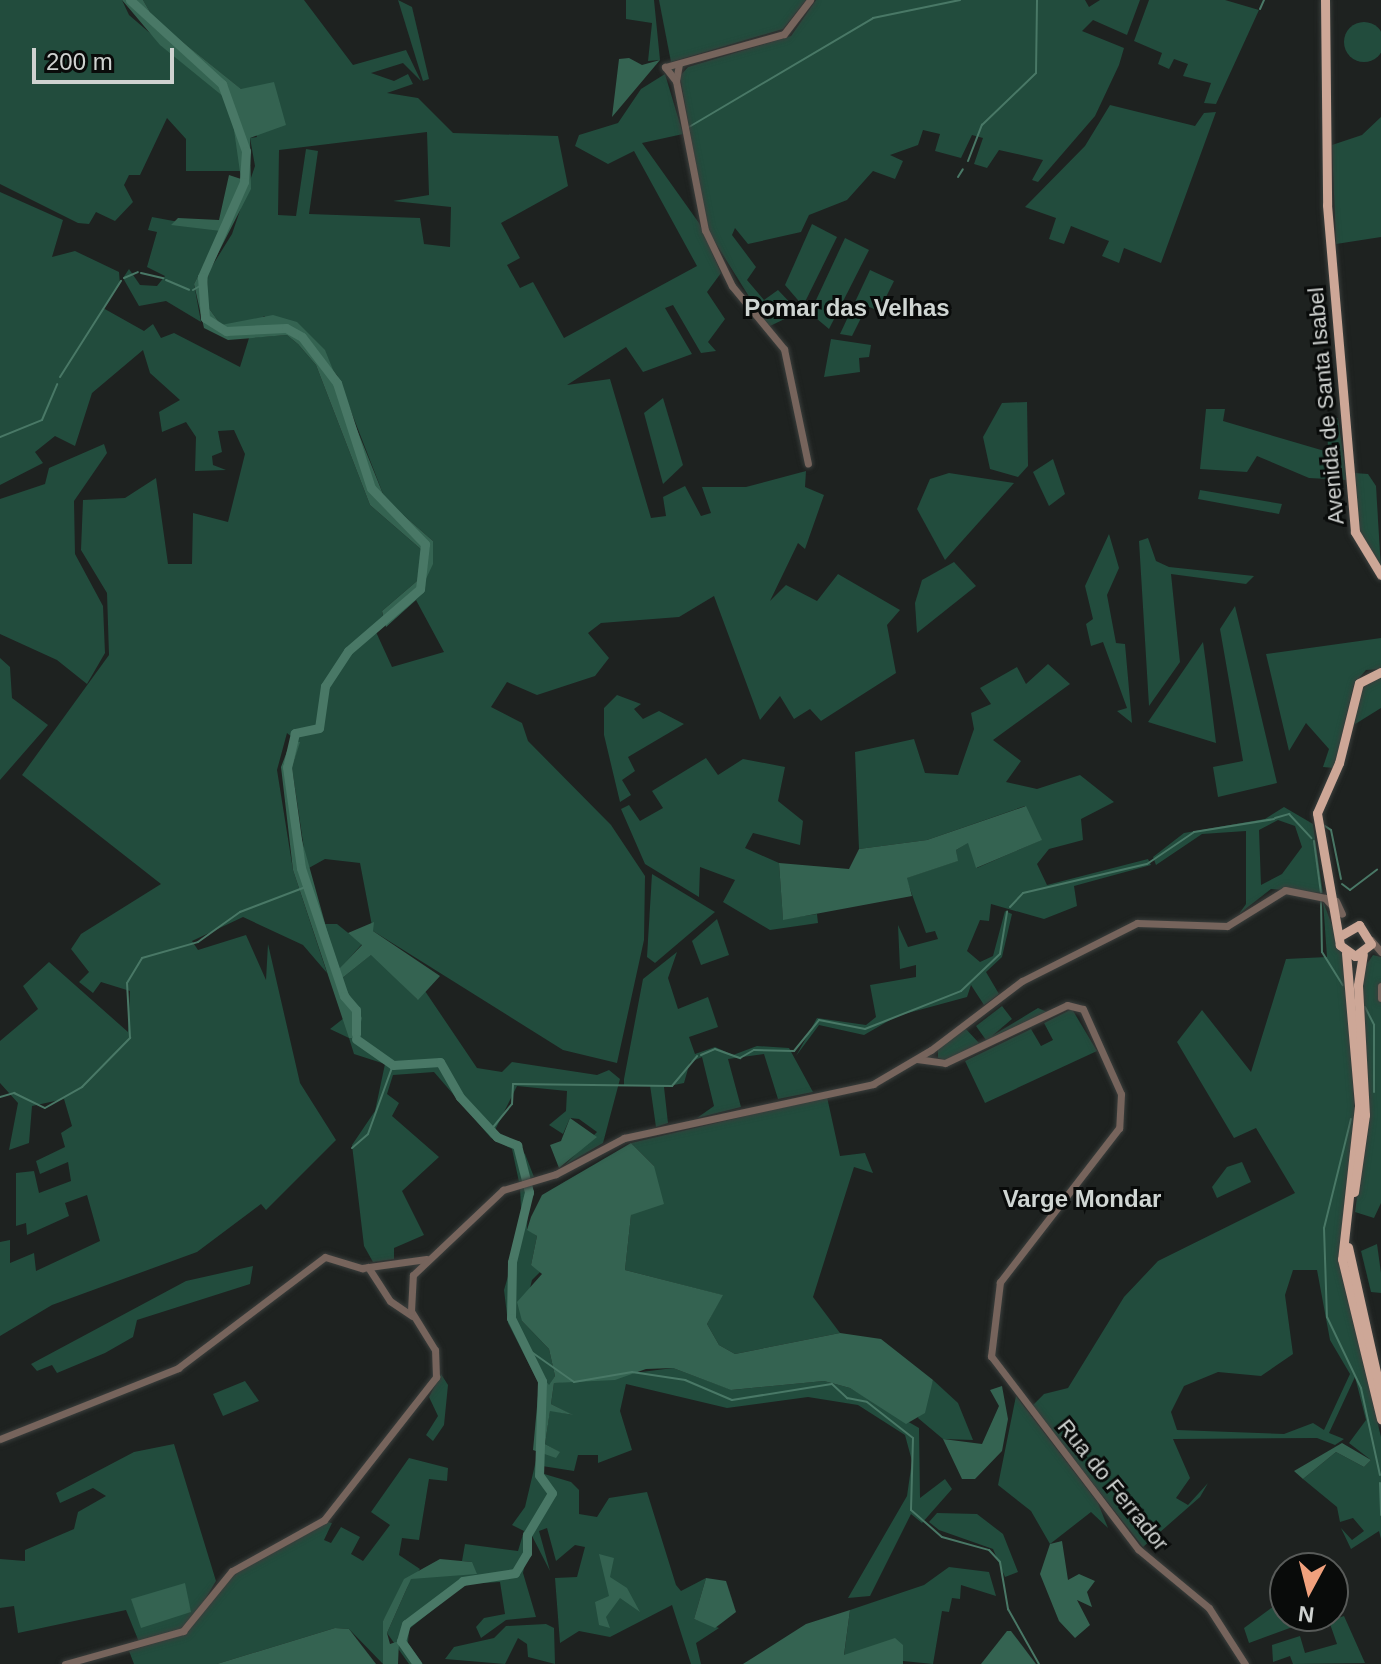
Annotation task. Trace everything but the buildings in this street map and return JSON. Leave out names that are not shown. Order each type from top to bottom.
[{"type":"main road","name":"Avenida de Santa Isabel","points":[[1325,0],[1328,227],[1355,532],[1381,575]]},
{"type":"main road","points":[[1381,672],[1359,683],[1339,763],[1317,811],[1330,891],[1339,915],[1355,924],[1371,940],[1358,985],[1365,1115],[1348,1254],[1381,1395]]},
{"type":"main road","points":[[1323,856],[1346,953],[1359,1106],[1342,1259],[1381,1419]]},
{"type":"main road","points":[[1340,936],[1355,924]]},
{"type":"main road","points":[[1346,953],[1365,953]]},
{"type":"street","points":[[676,81],[665,67],[784,34],[810,0]]},
{"type":"street","points":[[679,64],[676,81],[705,230],[732,286],[784,349],[808,464]]},
{"type":"street","points":[[0,1439],[178,1368],[328,1257],[368,1267],[435,1255],[481,1218],[498,1192],[529,1183],[610,1144],[867,1086],[930,1055],[1022,981],[1137,923],[1227,926],[1277,891],[1319,896],[1330,891]]},
{"type":"street","points":[[1319,896],[1339,915]]},
{"type":"street","points":[[1371,940],[1381,952]]},
{"type":"street","points":[[1365,953],[1381,952]]},
{"type":"street","points":[[1381,986],[1381,998]]},
{"type":"street","name":"Rua do Ferrador","points":[[930,1055],[945,1063],[1067,1005],[1081,1007],[1121,1094],[1119,1128],[1000,1282],[991,1356],[1138,1549],[1203,1602],[1245,1664]]},
{"type":"street","points":[[65,1664],[183,1631],[232,1571],[324,1520],[436,1377],[435,1350],[414,1317],[409,1287],[424,1258]]},
{"type":"street","points":[[368,1267],[390,1301],[414,1317]]},
{"type":"green space","points":[[0,0],[122,0],[129,15],[230,102],[243,171],[186,171],[186,139],[167,118],[140,175],[129,175],[124,185],[133,202],[115,221],[96,212],[89,224],[78,223],[0,184]]},
{"type":"green space","points":[[122,0],[143,0],[154,19],[241,89],[274,82],[286,125],[250,138],[251,189],[209,271],[205,303],[221,325],[273,315],[297,322],[325,350],[385,499],[433,541],[433,564],[416,600],[386,627],[382,611],[417,581],[423,551],[370,505],[316,365],[298,344],[287,335],[228,340],[204,328],[194,284],[221,231],[171,225],[178,218],[219,220],[229,175],[241,179],[230,102],[160,45]]},
{"type":"green space","points":[[143,0],[304,0],[353,65],[406,50],[421,81],[403,63],[371,73],[394,81],[408,74],[413,84],[387,93],[418,98],[453,133],[558,136],[568,186],[501,223],[520,258],[507,265],[520,288],[533,282],[564,338],[697,266],[634,151],[608,164],[575,146],[579,135],[618,123],[641,89],[665,74],[683,134],[642,143],[699,223],[721,273],[707,292],[725,319],[708,342],[716,351],[701,353],[673,305],[665,308],[692,354],[643,372],[626,347],[567,385],[610,379],[651,518],[666,516],[663,497],[685,486],[701,516],[711,513],[702,487],[746,487],[806,471],[805,487],[824,495],[805,549],[798,543],[770,601],[786,585],[817,601],[838,574],[900,610],[887,625],[896,673],[821,721],[810,709],[794,719],[780,696],[760,720],[714,596],[679,617],[601,623],[588,633],[609,658],[595,676],[537,695],[507,682],[491,707],[522,723],[528,741],[611,825],[645,876],[644,940],[617,1063],[563,1050],[373,931],[360,863],[325,859],[307,869],[292,768],[299,743],[287,733],[277,770],[293,870],[327,973],[303,945],[243,917],[192,941],[198,950],[246,935],[266,980],[268,944],[300,1083],[336,1140],[266,1210],[261,1204],[197,1252],[52,1305],[0,1336],[0,1242],[10,1240],[10,1263],[34,1253],[36,1271],[100,1241],[87,1195],[65,1203],[69,1216],[27,1235],[26,1223],[16,1226],[16,1173],[34,1171],[39,1193],[71,1181],[68,1162],[40,1174],[36,1161],[65,1147],[61,1133],[72,1126],[64,1099],[32,1106],[29,1143],[9,1150],[18,1103],[0,1083],[0,1041],[38,1009],[23,986],[49,962],[128,1032],[130,991],[101,982],[93,993],[79,982],[89,972],[71,949],[81,934],[161,884],[22,775],[109,655],[107,593],[81,550],[83,500],[125,498],[156,478],[168,564],[192,564],[193,513],[228,522],[245,454],[234,430],[218,431],[222,452],[212,456],[213,465],[226,470],[195,471],[196,437],[186,422],[162,432],[159,412],[180,400],[150,373],[143,350],[92,393],[75,446],[55,436],[35,452],[43,463],[0,485],[0,192],[63,220],[52,257],[75,251],[119,272],[120,284],[103,308],[144,331],[153,324],[161,338],[174,333],[240,367],[249,338],[287,335],[298,344],[316,365],[370,505],[423,551],[417,581],[382,611],[385,625],[376,632],[392,667],[444,652],[416,600],[433,541],[385,499],[337,375],[264,316],[257,324],[221,325],[205,303],[209,271],[232,234],[255,166],[250,138],[257,137],[242,90],[154,19]],"holes":[[[427,132],[429,195],[393,201],[451,207],[450,247],[424,244],[420,218],[309,214],[318,151],[306,149],[296,216],[278,215],[279,150]]]},
{"type":"green space","points":[[398,0],[412,7],[429,79],[423,81]]},
{"type":"green space","points":[[626,0],[654,0],[660,60],[648,61],[652,23],[626,19]]},
{"type":"green space","points":[[659,0],[806,0],[783,29],[671,62]]},
{"type":"green space","points":[[816,0],[1085,0],[1089,7],[1100,0],[1140,0],[1127,35],[1093,20],[1082,31],[1124,48],[1095,116],[1038,182],[1032,180],[1043,160],[999,150],[987,168],[974,164],[983,138],[972,135],[961,158],[935,151],[940,134],[923,130],[918,145],[890,155],[903,161],[895,179],[873,171],[847,200],[809,215],[801,232],[748,244],[735,228],[732,235],[756,267],[747,280],[764,300],[778,290],[799,312],[768,327],[708,231],[680,76],[688,67],[791,36]]},
{"type":"green space","points":[[1149,0],[1225,0],[1259,10],[1216,104],[1204,103],[1211,83],[1183,76],[1188,64],[1174,59],[1169,69],[1158,64],[1162,53],[1134,41]]},
{"type":"green space","points":[[1364,22],[1378,28],[1384,42],[1378,56],[1364,62],[1350,56],[1344,42],[1350,28]]},
{"type":"green space","points":[[629,58],[642,65],[660,60],[612,117],[619,59]]},
{"type":"green space","points":[[1110,105],[1195,126],[1204,113],[1216,112],[1161,263],[1124,248],[1119,263],[1102,256],[1109,241],[1071,226],[1064,244],[1049,239],[1056,218],[1025,207],[1085,146]]},
{"type":"green space","points":[[1381,117],[1381,237],[1336,244],[1332,145],[1362,135]]},
{"type":"green space","points":[[152,217],[222,230],[194,284],[201,322],[166,301],[139,306],[123,278],[129,269],[140,285],[157,286],[165,276],[147,267],[157,232],[148,230]]},
{"type":"green space","points":[[812,224],[837,237],[803,306],[785,285]]},
{"type":"green space","points":[[845,238],[869,250],[829,329],[810,313]]},
{"type":"green space","points":[[870,270],[894,281],[879,311],[867,306],[852,336],[840,334]]},
{"type":"green space","points":[[831,339],[871,345],[869,357],[859,358],[860,372],[824,377]]},
{"type":"green space","points":[[663,398],[683,465],[663,484],[644,413]]},
{"type":"green space","points":[[1027,402],[1028,466],[1018,477],[990,469],[983,437],[1002,403]]},
{"type":"green space","points":[[1206,409],[1225,409],[1223,421],[1328,452],[1327,417],[1338,418],[1347,480],[1309,478],[1257,456],[1247,472],[1200,469]]},
{"type":"green space","points":[[104,444],[107,453],[74,501],[75,554],[103,606],[105,653],[87,684],[57,660],[0,634],[0,499],[45,484],[49,468]]},
{"type":"green space","points":[[1053,459],[1065,494],[1049,506],[1033,472]]},
{"type":"green space","points":[[949,473],[1014,483],[945,560],[917,509],[930,479]]},
{"type":"green space","points":[[1354,473],[1368,474],[1376,486],[1381,570],[1360,539]]},
{"type":"green space","points":[[1200,490],[1282,504],[1279,514],[1198,499]]},
{"type":"green space","points":[[1109,534],[1119,568],[1107,595],[1116,643],[1125,644],[1132,723],[1117,711],[1127,708],[1103,642],[1091,646],[1086,624],[1093,619],[1085,586]]},
{"type":"green space","points":[[1148,538],[1156,561],[1169,567],[1254,576],[1246,584],[1171,574],[1180,662],[1149,706],[1139,541]]},
{"type":"green space","points":[[954,562],[976,586],[917,633],[915,603],[922,580]]},
{"type":"green space","points":[[1235,606],[1277,783],[1218,797],[1213,767],[1243,761],[1220,629]]},
{"type":"green space","points":[[1381,638],[1381,669],[1366,670],[1354,684],[1334,768],[1323,767],[1329,749],[1306,723],[1289,751],[1266,654]]},
{"type":"green space","points":[[1203,642],[1207,671],[1216,743],[1148,722]]},
{"type":"green space","points":[[0,658],[10,667],[12,698],[48,725],[0,780]]},
{"type":"green space","points":[[1048,664],[1070,684],[993,740],[1021,761],[1006,782],[1037,789],[1080,775],[1114,802],[1081,819],[1083,840],[1049,849],[1037,864],[1047,885],[1148,859],[1151,865],[1074,886],[1077,906],[1044,919],[991,904],[989,921],[980,920],[967,951],[980,962],[993,956],[1005,911],[1012,914],[1002,957],[986,972],[999,994],[984,1005],[971,985],[967,997],[897,1016],[864,1035],[819,1025],[796,1056],[817,1018],[866,1025],[876,1017],[870,985],[916,977],[916,965],[900,969],[898,925],[908,947],[938,939],[935,931],[926,933],[906,878],[957,861],[956,850],[969,842],[977,868],[1041,840],[1025,806],[927,840],[859,849],[855,752],[914,739],[925,773],[958,775],[974,729],[971,713],[991,704],[980,688],[1017,667],[1026,684]]},
{"type":"green space","points":[[1381,676],[1381,708],[1352,726],[1362,684]]},
{"type":"green space","points":[[617,695],[641,704],[634,709],[643,719],[659,711],[684,724],[628,757],[635,771],[622,780],[631,795],[620,802],[604,735],[604,708]]},
{"type":"green space","points":[[291,741],[300,742],[292,768],[298,826],[338,970],[362,945],[348,933],[374,922],[373,931],[440,976],[418,1000],[371,955],[341,979],[362,1018],[357,1038],[349,1038],[293,870],[281,767]]},
{"type":"green space","points":[[706,758],[718,775],[743,759],[785,767],[778,801],[803,821],[800,845],[753,833],[745,848],[779,863],[783,919],[817,914],[818,923],[770,930],[723,902],[735,880],[700,867],[699,897],[645,864],[621,809],[629,805],[640,821],[663,808],[652,791]]},
{"type":"green space","points":[[1026,806],[1042,840],[976,868],[968,843],[956,850],[958,861],[907,878],[912,896],[783,920],[779,863],[849,869],[859,849],[927,840]]},
{"type":"green space","points":[[1284,807],[1313,824],[1323,893],[1271,889],[1239,914],[1246,904],[1246,831],[1202,834],[1156,865],[1153,857],[1184,833],[1265,819]],"holes":[[[1278,820],[1295,826],[1302,847],[1282,874],[1261,885],[1259,830]]]},
{"type":"green space","points":[[652,874],[715,912],[655,963],[647,957]]},
{"type":"green space","points":[[1323,901],[1345,960],[1355,1117],[1339,1263],[1381,1437],[1381,1539],[1379,1531],[1351,1549],[1341,1528],[1352,1540],[1364,1531],[1353,1518],[1340,1522],[1337,1507],[1303,1479],[1336,1452],[1364,1467],[1371,1460],[1349,1443],[1366,1420],[1355,1377],[1329,1433],[1344,1439],[1335,1445],[1317,1438],[1173,1439],[1190,1478],[1176,1498],[1188,1505],[1208,1483],[1200,1497],[1143,1547],[1032,1406],[1044,1394],[1068,1388],[1124,1297],[1158,1261],[1295,1193],[1256,1128],[1234,1138],[1177,1042],[1202,1010],[1251,1072],[1286,959],[1327,957]],"holes":[[[1293,1270],[1317,1270],[1330,1340],[1350,1374],[1324,1430],[1313,1423],[1284,1434],[1177,1430],[1171,1412],[1184,1386],[1218,1372],[1261,1376],[1293,1354],[1285,1295]]]},
{"type":"green space","points":[[717,919],[729,955],[701,965],[692,941]]},
{"type":"green space","points":[[322,924],[337,924],[362,944],[338,971]]},
{"type":"green space","points":[[677,952],[668,978],[678,1009],[708,997],[718,1027],[689,1037],[695,1054],[715,1047],[733,1055],[757,1046],[789,1048],[813,1092],[778,1099],[764,1054],[728,1059],[741,1107],[697,1118],[714,1106],[702,1057],[690,1062],[684,1083],[664,1087],[668,1123],[656,1127],[650,1085],[624,1086],[624,1079],[643,979]]},
{"type":"green space","points":[[372,954],[417,999],[425,991],[477,1068],[502,1072],[512,1062],[597,1075],[609,1070],[620,1079],[603,1143],[565,1165],[597,1132],[579,1119],[570,1118],[563,1134],[549,1125],[566,1111],[567,1091],[517,1086],[495,1130],[525,1154],[534,1177],[519,1182],[512,1149],[491,1138],[434,1072],[393,1075],[387,1094],[399,1103],[392,1116],[439,1157],[402,1191],[424,1235],[394,1248],[394,1259],[373,1262],[364,1246],[352,1145],[375,1111],[385,1064],[354,1054],[349,1038],[330,1029],[344,1018],[350,1035],[360,1015],[341,979]]},
{"type":"green space","points":[[1373,955],[1381,957],[1381,1203],[1374,1218],[1355,1212],[1369,1103],[1362,971]]},
{"type":"green space","points":[[1002,1006],[1012,1019],[992,1036],[1038,1008],[1047,1012],[946,1060],[938,1058],[938,1049],[965,1028],[979,1043],[986,1040],[976,1026]]},
{"type":"green space","points":[[1072,1009],[1097,1051],[985,1103],[965,1061],[1031,1029],[1041,1046],[1053,1040],[1044,1023]]},
{"type":"green space","points":[[827,1097],[840,1156],[865,1153],[873,1173],[854,1167],[813,1297],[840,1333],[735,1354],[719,1345],[707,1324],[722,1295],[625,1270],[631,1215],[654,1166],[631,1143]]},
{"type":"green space","points":[[570,1118],[597,1137],[559,1168],[550,1145],[561,1141]]},
{"type":"green space","points":[[631,1143],[654,1166],[664,1204],[631,1215],[625,1270],[723,1295],[707,1324],[719,1345],[735,1354],[840,1333],[881,1339],[933,1380],[925,1413],[906,1424],[850,1388],[824,1381],[731,1390],[673,1368],[646,1369],[615,1380],[554,1383],[551,1404],[573,1415],[550,1411],[545,1444],[560,1452],[556,1458],[533,1450],[540,1374],[549,1385],[555,1376],[549,1349],[522,1321],[517,1302],[542,1274],[531,1265],[537,1236],[527,1230],[531,1217],[542,1195]]},
{"type":"green space","points":[[1242,1162],[1251,1182],[1217,1198],[1212,1187],[1227,1167]]},
{"type":"green space","points":[[529,1185],[527,1229],[537,1236],[531,1265],[543,1269],[532,1280],[522,1321],[549,1349],[555,1376],[549,1386],[539,1376],[538,1382],[508,1323],[504,1290],[522,1228],[520,1188]]},
{"type":"green space","points":[[1377,1244],[1381,1293],[1371,1292],[1361,1251]]},
{"type":"green space","points":[[253,1266],[250,1284],[137,1320],[133,1337],[105,1353],[57,1373],[52,1365],[37,1371],[31,1364],[186,1281]]},
{"type":"green space","points":[[673,1368],[732,1390],[824,1381],[850,1388],[919,1428],[920,1498],[945,1479],[952,1489],[922,1523],[911,1514],[870,1596],[848,1598],[907,1496],[912,1461],[905,1435],[858,1405],[808,1397],[727,1408],[626,1384],[620,1411],[632,1450],[598,1463],[598,1455],[578,1455],[574,1471],[542,1466],[541,1473],[571,1482],[579,1490],[579,1514],[597,1517],[609,1498],[647,1492],[676,1585],[681,1591],[706,1578],[694,1619],[719,1628],[696,1643],[701,1664],[691,1664],[672,1605],[610,1637],[579,1631],[560,1643],[555,1578],[577,1577],[585,1547],[575,1545],[556,1561],[547,1528],[539,1531],[550,1571],[531,1534],[523,1573],[536,1617],[506,1620],[481,1638],[476,1627],[484,1618],[505,1614],[500,1582],[465,1584],[409,1629],[408,1643],[423,1664],[409,1664],[387,1633],[411,1579],[472,1562],[462,1561],[465,1544],[518,1551],[524,1531],[512,1525],[525,1507],[538,1452],[559,1452],[545,1444],[550,1410],[572,1415],[551,1404],[554,1383]]},
{"type":"green space","points":[[441,1374],[448,1385],[444,1425],[433,1441],[426,1435],[438,1416],[429,1397]]},
{"type":"green space","points":[[933,1380],[958,1403],[973,1440],[943,1439],[918,1418]]},
{"type":"green space","points":[[245,1381],[259,1401],[223,1416],[213,1394]]},
{"type":"green space","points":[[1002,1386],[1008,1419],[1002,1451],[975,1479],[962,1479],[943,1439],[982,1444],[999,1406],[990,1390]]},
{"type":"green space","points":[[1016,1396],[1098,1503],[1108,1528],[1091,1512],[1050,1544],[1031,1511],[998,1485]]},
{"type":"green space","points":[[1342,1443],[1371,1460],[1364,1467],[1336,1452],[1303,1479],[1294,1471]]},
{"type":"green space","points":[[174,1444],[216,1581],[194,1618],[177,1632],[139,1642],[126,1610],[18,1633],[14,1606],[0,1608],[0,1559],[25,1561],[25,1550],[74,1529],[78,1512],[106,1496],[93,1488],[60,1503],[56,1493],[134,1452]]},
{"type":"green space","points":[[409,1458],[448,1468],[447,1481],[429,1479],[419,1540],[402,1538],[399,1555],[420,1569],[383,1621],[383,1664],[349,1629],[335,1628],[217,1664],[134,1664],[129,1651],[182,1635],[229,1577],[327,1522],[332,1523],[324,1540],[331,1543],[341,1527],[360,1537],[351,1554],[363,1561],[390,1525],[371,1512]]},
{"type":"green space","points":[[937,1513],[977,1514],[1003,1534],[1018,1572],[1005,1577],[993,1549],[939,1530],[929,1522]]},
{"type":"green space","points":[[1062,1541],[1068,1580],[1079,1574],[1095,1581],[1087,1592],[1092,1607],[1077,1600],[1090,1625],[1075,1638],[1059,1621],[1040,1574],[1050,1544]]},
{"type":"green space","points":[[599,1554],[614,1558],[610,1577],[627,1588],[640,1612],[620,1598],[606,1617],[610,1628],[599,1625],[595,1602],[609,1596]]},
{"type":"green space","points":[[440,1559],[472,1562],[477,1574],[411,1579],[387,1633],[390,1644],[399,1641],[398,1664],[383,1664],[383,1621],[404,1579]]},
{"type":"green space","points":[[949,1567],[989,1572],[996,1596],[961,1585],[960,1599],[952,1598],[949,1612],[942,1611],[933,1664],[903,1661],[903,1645],[844,1656],[850,1610],[924,1585]]},
{"type":"green space","points":[[706,1578],[726,1581],[736,1612],[715,1628],[694,1619]]},
{"type":"green space","points":[[185,1583],[191,1612],[141,1628],[131,1599]]},
{"type":"green space","points":[[850,1610],[844,1655],[895,1638],[903,1645],[903,1664],[743,1664],[806,1624]]},
{"type":"green space","points":[[1269,1610],[1269,1632],[1279,1632],[1249,1643],[1244,1628]]},
{"type":"green space","points":[[546,1624],[554,1628],[555,1664],[528,1657],[527,1644],[518,1638],[505,1664],[445,1659],[454,1647],[494,1638],[506,1626]]},
{"type":"green space","points":[[1349,1627],[1365,1663],[1293,1664],[1290,1656],[1273,1662],[1272,1645],[1300,1636],[1305,1653],[1337,1644],[1333,1632],[1349,1632]]},
{"type":"green space","points":[[335,1628],[349,1629],[376,1664],[217,1664]]},
{"type":"green space","points":[[1007,1631],[1011,1631],[1036,1664],[981,1664]]},
{"type":"waterway","points":[[130,0],[222,84],[246,151],[244,182],[202,277],[205,318],[226,331],[286,328],[302,337],[337,383],[371,488],[425,544],[420,589],[348,651],[325,686],[319,728],[295,733],[287,767],[301,868],[344,996],[356,1010],[356,1034]]},
{"type":"waterway","points":[[689,127],[873,18],[960,0]]},
{"type":"waterway","points":[[968,161],[982,125],[1036,73],[1037,0]]},
{"type":"waterway","points":[[1260,9],[1264,0]]},
{"type":"waterway","points":[[958,177],[963,169]]},
{"type":"waterway","points":[[124,278],[138,272]]},
{"type":"waterway","points":[[141,273],[163,278]]},
{"type":"waterway","points":[[166,280],[189,290]]},
{"type":"waterway","points":[[60,377],[121,281]]},
{"type":"waterway","points":[[193,290],[200,286]]},
{"type":"waterway","points":[[0,437],[42,420],[57,384]]},
{"type":"waterway","points":[[1275,818],[1289,814],[1311,838]]},
{"type":"waterway","points":[[1010,907],[1023,893],[1147,864],[1194,832],[1274,819]]},
{"type":"waterway","points":[[1322,824],[1331,830],[1341,879]]},
{"type":"waterway","points":[[1314,841],[1321,893]]},
{"type":"waterway","points":[[1342,884],[1350,890],[1377,870]]},
{"type":"waterway","points":[[0,1097],[14,1093],[45,1108],[82,1087],[130,1038],[127,983],[142,958],[198,942],[240,912],[308,886]]},
{"type":"waterway","points":[[1321,901],[1322,952],[1343,985]]},
{"type":"waterway","points":[[701,1055],[715,1049],[740,1058],[754,1050],[794,1051],[819,1020],[865,1029],[961,991],[1000,954],[1007,912]]},
{"type":"waterway","points":[[1365,1007],[1374,1025],[1374,1092]]},
{"type":"waterway","points":[[356,1039],[393,1065],[440,1062],[460,1097],[497,1137],[517,1145],[529,1192],[512,1262],[511,1318],[542,1381],[539,1475],[552,1493],[527,1535],[527,1553],[515,1573],[463,1581],[406,1624],[401,1641],[417,1664]]},
{"type":"waterway","points":[[490,1131],[512,1104],[513,1084],[672,1086],[697,1056]]},
{"type":"waterway","points":[[352,1148],[368,1134],[393,1065]]},
{"type":"waterway","points":[[1351,1119],[1324,1228],[1327,1317],[1361,1388],[1380,1475]]},
{"type":"waterway","points":[[523,1346],[574,1382],[632,1372],[685,1380],[732,1400],[832,1384],[847,1398],[867,1402],[913,1438],[911,1510],[942,1537],[989,1550],[1000,1562],[1008,1609],[1039,1664]]},
{"type":"waterway","points":[[1380,1483],[1381,1515]]},
{"type":"district","name":"Pomar das Velhas","points":[[847,308]]},
{"type":"district","name":"Varge Mondar","points":[[1082,1199]]}]
